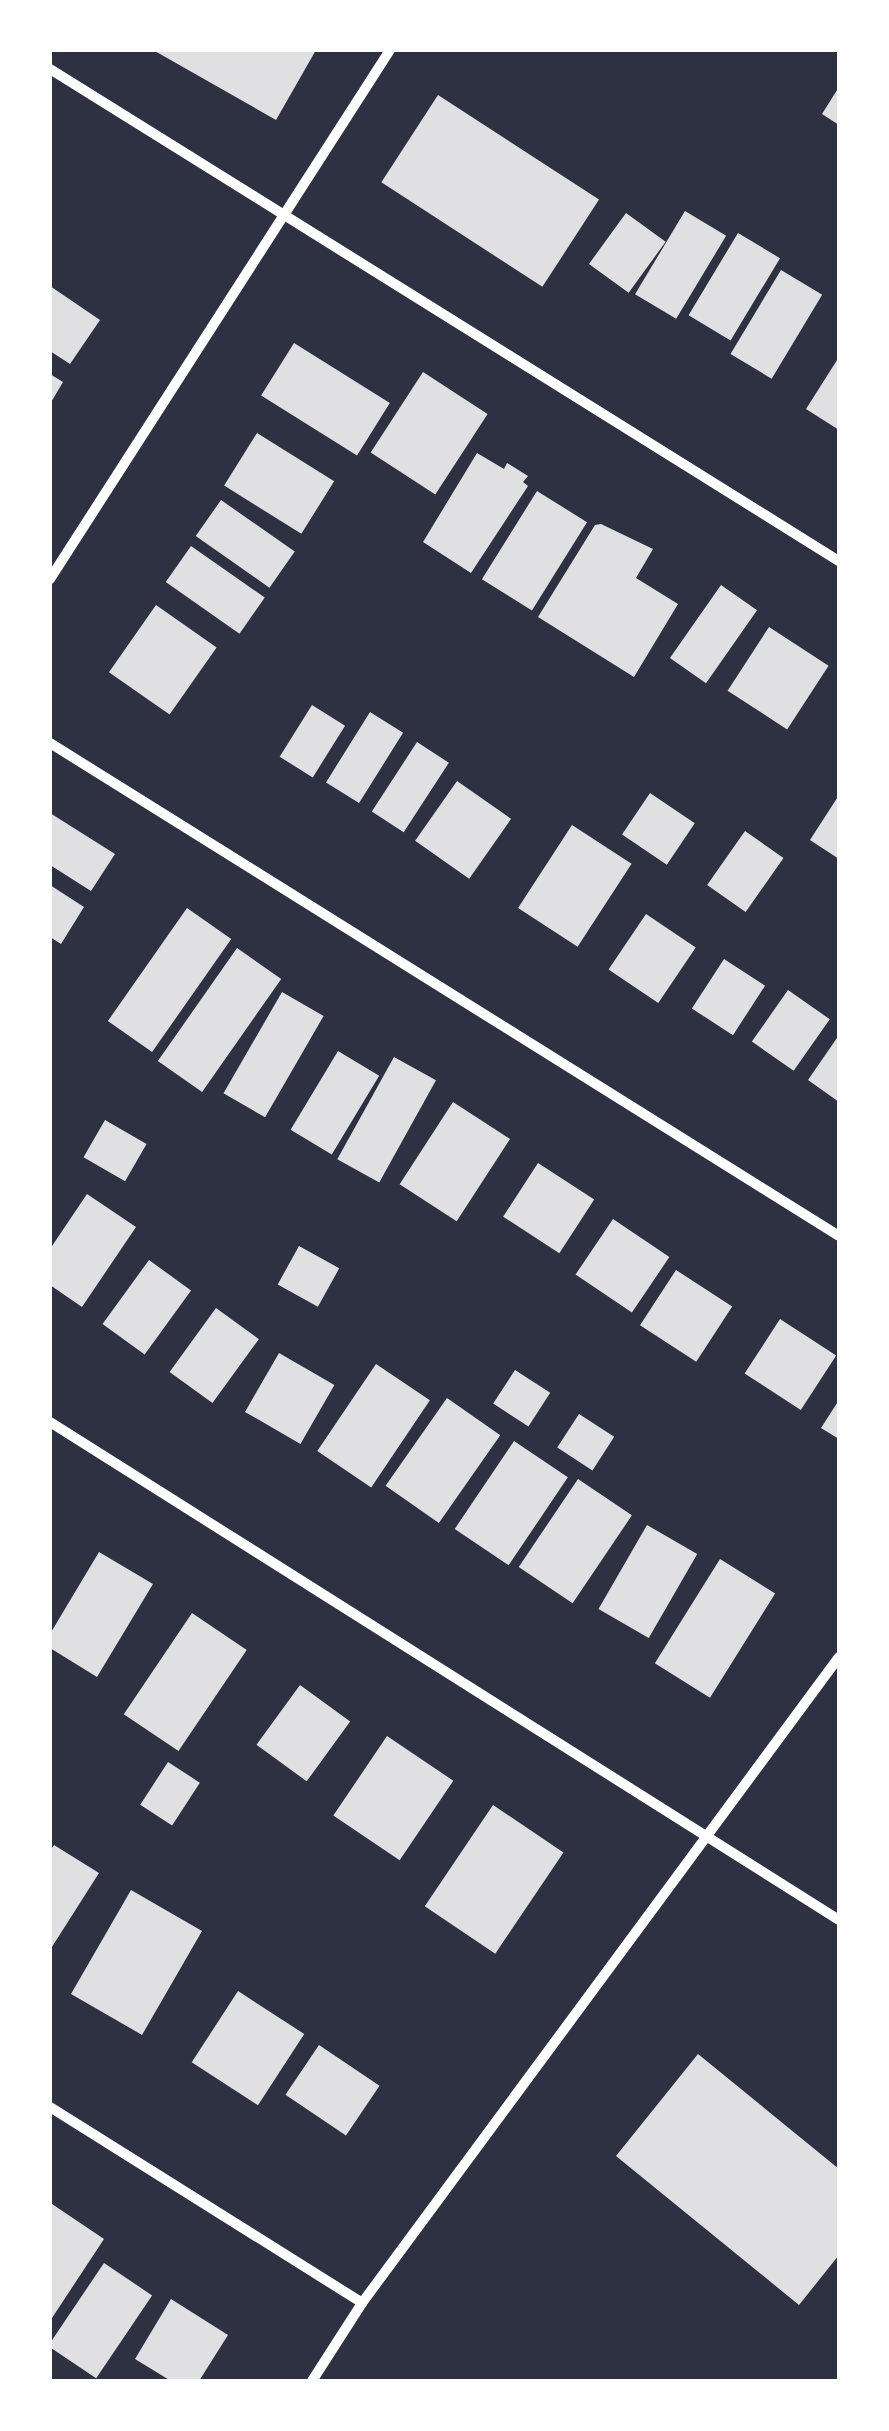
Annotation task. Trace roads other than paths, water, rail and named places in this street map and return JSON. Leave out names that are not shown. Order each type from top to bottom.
[{"type":"street","points":[[50,579],[390,50]]},
{"type":"street","points":[[50,69],[839,561]]},
{"type":"street","points":[[50,743],[839,1236]]},
{"type":"street","points":[[50,1422],[839,1920]]},
{"type":"street","points":[[312,2381],[362,2303],[839,1657]]},
{"type":"street","points":[[50,2106],[362,2303]]}]
